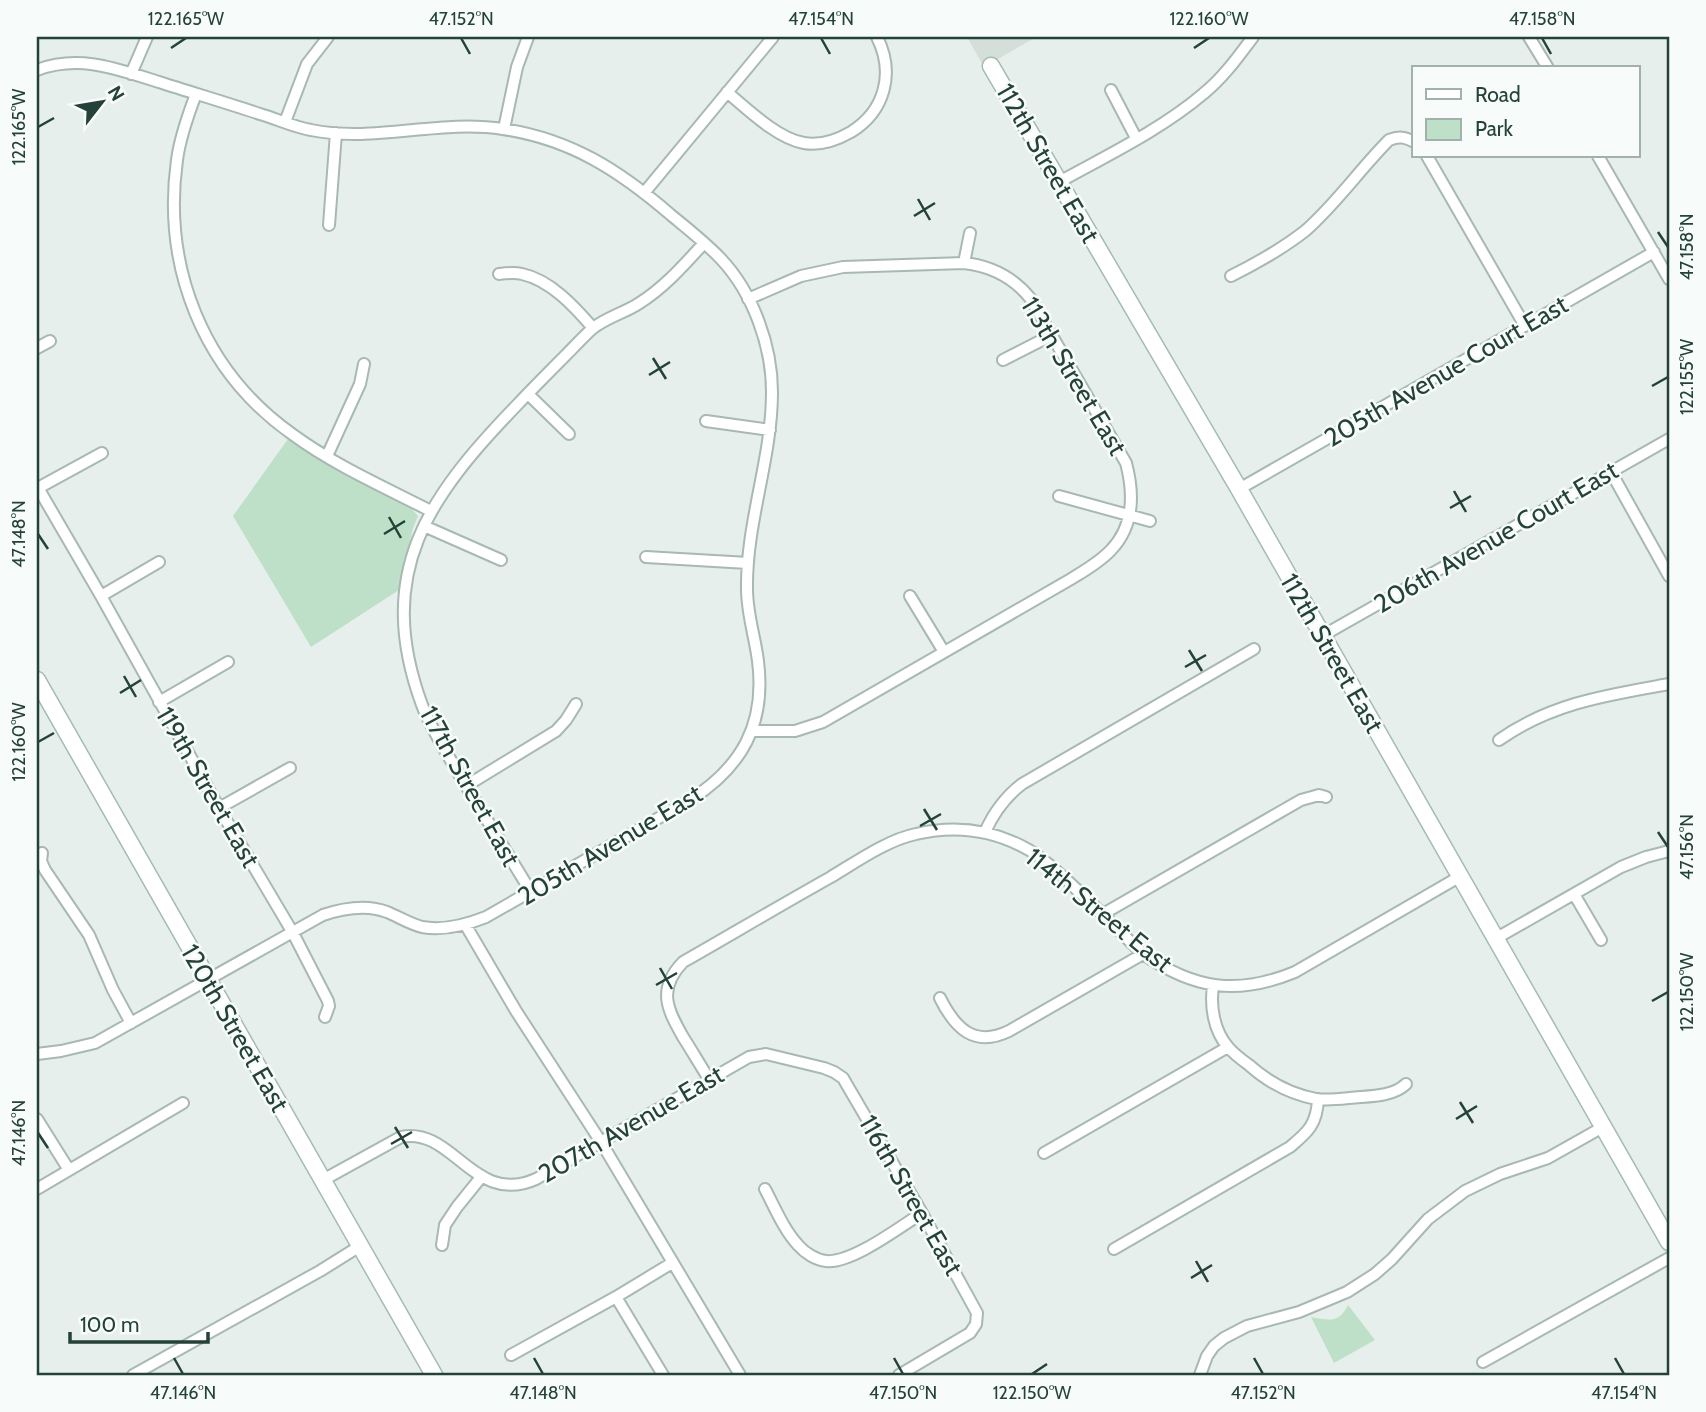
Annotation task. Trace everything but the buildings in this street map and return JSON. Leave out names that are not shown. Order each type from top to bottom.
[{"type":"street","points":[[131,74],[147,37]]},
{"type":"street","points":[[285,122],[307,64],[328,37]]},
{"type":"street","points":[[504,129],[517,67],[528,37]]},
{"type":"street","points":[[644,193],[773,37]]},
{"type":"street","points":[[727,92],[771,126],[797,141],[814,144],[833,141],[861,125],[878,104],[884,88],[885,66],[877,37]]},
{"type":"street","points":[[1059,182],[1166,121],[1203,95],[1253,37]]},
{"type":"street","points":[[1529,37],[1547,66]]},
{"type":"street","points":[[37,70],[57,63],[98,64],[314,131],[363,134],[467,126],[534,135],[568,146],[606,165],[704,243],[723,261],[748,299],[769,356],[772,390],[770,430],[751,529],[748,562],[748,608],[760,691],[753,731],[795,731],[823,722],[1052,591],[1109,552],[1121,536],[1128,515]]},
{"type":"street","name":"112th Street East","points":[[992,66],[1239,489],[1669,1242]]},
{"type":"street","points":[[1111,89],[1136,138]]},
{"type":"street","points":[[196,94],[183,130],[177,160],[174,227],[182,276],[202,330],[233,379],[273,420],[327,456],[431,511]]},
{"type":"street","points":[[329,225],[335,133]]},
{"type":"street","points":[[1231,276],[1276,252],[1305,230],[1326,211],[1389,140],[1396,136],[1410,140]]},
{"type":"street","points":[[1428,158],[1525,326]]},
{"type":"street","points":[[1599,158],[1669,279]]},
{"type":"street","points":[[964,263],[970,233]]},
{"type":"street","name":"117th Street East","points":[[531,892],[430,723],[416,687],[404,616],[412,555],[440,494],[463,464],[528,394],[593,328],[653,294],[704,243]]},
{"type":"street","name":"205th Avenue Court East","points":[[1239,489],[1654,252]]},
{"type":"street","name":"113th Street East","points":[[748,299],[801,276],[833,269],[964,263],[990,268],[1005,275],[1030,298],[1126,463],[1132,494],[1128,515]]},
{"type":"street","points":[[499,274],[514,272],[542,281],[568,301],[593,328]]},
{"type":"street","points":[[1003,360],[1052,335]]},
{"type":"street","points":[[37,348],[50,341]]},
{"type":"street","points":[[327,456],[360,384],[364,364]]},
{"type":"street","points":[[528,394],[569,433]]},
{"type":"street","points":[[706,421],[770,430]]},
{"type":"street","name":"206th Avenue Court East","points":[[1322,636],[1669,439]]},
{"type":"street","points":[[37,487],[102,453]]},
{"type":"street","points":[[1611,472],[1669,576]]},
{"type":"street","name":"119th Street East","points":[[37,487],[293,933],[328,1002],[325,1017]]},
{"type":"street","points":[[1059,496],[1150,521]]},
{"type":"street","points":[[424,526],[501,560]]},
{"type":"street","points":[[646,557],[748,562]]},
{"type":"street","points":[[101,596],[159,562]]},
{"type":"street","points":[[910,596],[944,652]]},
{"type":"street","points":[[709,1079],[670,1014],[667,997],[670,980],[683,962],[899,839],[932,831],[958,829],[985,832],[1000,805],[1022,784],[1254,649]]},
{"type":"street","points":[[159,702],[228,662]]},
{"type":"street","name":"120th Street East","points":[[37,680],[434,1375]]},
{"type":"street","points":[[1499,740],[1523,725],[1562,707],[1592,698],[1669,684]]},
{"type":"street","points":[[466,786],[556,731],[576,704]]},
{"type":"street","name":"205th Avenue East","points":[[37,1054],[95,1043],[323,915],[349,908],[371,908],[423,927],[441,929],[453,928],[486,917],[704,791],[724,775],[753,731]]},
{"type":"street","points":[[219,808],[290,768]]},
{"type":"street","points":[[1103,914],[1301,800],[1320,795],[1326,797]]},
{"type":"street","name":"114th Street East","points":[[985,832],[1007,839],[1032,852],[1055,869],[1143,954],[1175,974],[1213,986],[1246,986],[1295,972],[1459,877]]},
{"type":"street","points":[[1495,939],[1621,867],[1669,851]]},
{"type":"street","points":[[42,853],[41,861],[45,870],[89,934],[131,1024]]},
{"type":"street","points":[[1574,894],[1601,940]]},
{"type":"street","points":[[465,924],[516,1011],[601,1142],[740,1375]]},
{"type":"street","points":[[940,998],[947,1012],[964,1031],[982,1037],[997,1036],[1143,954]]},
{"type":"street","points":[[1213,986],[1211,998],[1214,1021],[1228,1047],[1274,1085],[1318,1099],[1367,1097],[1400,1089],[1406,1084]]},
{"type":"street","points":[[1044,1153],[1228,1047]]},
{"type":"street","name":"207th Avenue East","points":[[323,1180],[408,1135],[421,1136],[432,1141],[482,1176],[500,1185],[521,1185],[536,1180],[749,1057],[766,1054],[834,1072]]},
{"type":"street","name":"116th Street East","points":[[834,1072],[843,1078],[977,1313],[976,1324],[970,1333],[899,1375]]},
{"type":"street","points":[[1114,1249],[1290,1147],[1310,1129],[1317,1116],[1318,1099]]},
{"type":"street","points":[[37,1189],[183,1104]]},
{"type":"street","points":[[37,1119],[69,1170]]},
{"type":"street","points":[[1201,1370],[1214,1346],[1235,1331],[1260,1321],[1300,1312],[1329,1301],[1360,1284],[1392,1259],[1428,1219],[1465,1191],[1500,1174],[1548,1158],[1603,1127]]},
{"type":"street","points":[[442,1245],[444,1225],[482,1176]]},
{"type":"street","points":[[765,1189],[797,1244],[810,1255],[825,1261],[839,1260],[856,1254],[922,1213]]},
{"type":"street","points":[[133,1375],[320,1271],[360,1245]]},
{"type":"street","points":[[1483,1362],[1669,1258]]},
{"type":"street","points":[[511,1355],[673,1263]]},
{"type":"street","points":[[616,1297],[663,1375]]},
{"type":"shaded area","points":[[967,37],[1036,37],[984,67]]},
{"type":"green space","points":[[288,439],[339,471],[411,508],[418,516],[399,590],[311,647],[233,516]]},
{"type":"green space","points":[[1348,1305],[1375,1340],[1334,1363],[1311,1317],[1328,1320],[1337,1318]]}]
